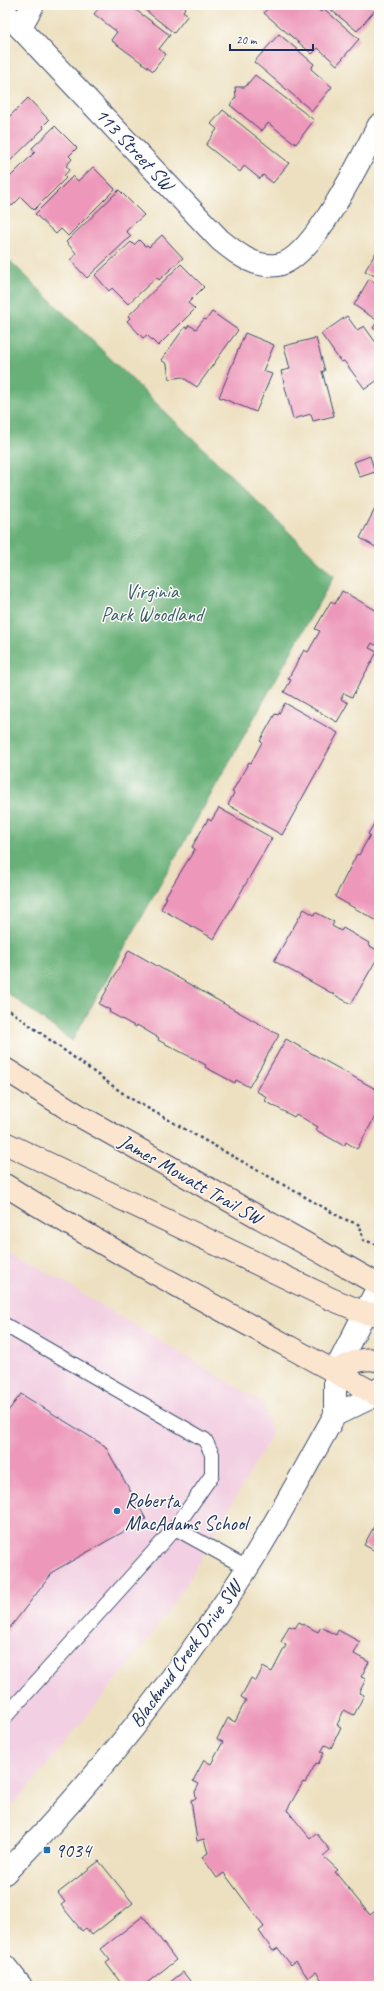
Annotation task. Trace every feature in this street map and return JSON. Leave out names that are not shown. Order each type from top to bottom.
[{"type":"main road","name":"James Mowatt Trail SW","points":[[5,1070],[78,1115],[379,1285]]},
{"type":"main road","points":[[5,1144],[331,1299],[372,1314]]},
{"type":"main road","points":[[5,1185],[68,1224],[216,1308],[378,1393]]},
{"type":"main road","points":[[335,1371],[352,1363],[372,1358],[379,1361]]},
{"type":"street","points":[[20,28],[33,5]]},
{"type":"street","name":"113 Street SW","points":[[5,12],[220,240],[236,253],[251,261],[264,265],[278,265],[292,259],[308,245],[321,228],[379,125]]},
{"type":"street","points":[[378,1393],[335,1414],[335,1371],[372,1314],[379,1285]]},
{"type":"street","name":"Blackmud Creek Drive SW","points":[[5,1873],[73,1799],[122,1741],[176,1670],[247,1568],[335,1414]]},
{"type":"street","points":[[5,1966],[21,1986]]},
{"type":"lane","points":[[5,1325],[204,1440],[212,1454],[212,1475],[175,1528],[5,1717]]},
{"type":"lane","points":[[175,1528],[247,1568]]},
{"type":"path","points":[[5,1007],[128,1097],[344,1220],[360,1225],[363,1240],[379,1245]]},
{"type":"shaded area","name":"Roberta MacAdams School","points":[[5,1247],[262,1402],[272,1434],[184,1588],[141,1649],[26,1791],[5,1813]]},
{"type":"green space","name":"Virginia Park Woodland","points":[[5,256],[334,576],[72,1041],[5,991]]},
{"type":"building","points":[[101,5],[129,5],[170,35],[159,49],[166,54],[153,71],[111,40],[117,32],[94,14]]},
{"type":"building","points":[[139,5],[187,5],[183,11],[188,15],[174,33]]},
{"type":"building","points":[[270,5],[312,5],[321,12],[324,9],[359,39],[337,65],[318,48],[312,54],[264,13]]},
{"type":"building","points":[[325,5],[374,5],[377,8],[357,31]]},
{"type":"building","points":[[279,34],[314,64],[311,69],[332,87],[312,111],[254,62]]},
{"type":"building","points":[[255,75],[314,120],[296,144],[268,123],[262,131],[230,105],[236,97],[235,87],[245,87]]},
{"type":"building","points":[[28,98],[49,120],[43,126],[44,128],[5,166],[5,111],[10,116]]},
{"type":"building","points":[[223,110],[289,163],[273,183],[263,175],[260,179],[244,166],[240,172],[206,145],[217,129],[211,124]]},
{"type":"building","points":[[55,126],[77,148],[69,156],[72,159],[66,166],[70,169],[64,176],[66,178],[34,210],[21,197],[12,206],[5,198],[5,186],[8,183],[6,181],[35,152],[32,148]]},
{"type":"building","points":[[93,167],[115,189],[68,236],[61,229],[56,234],[35,214],[73,176],[78,181]]},
{"type":"building","points":[[119,190],[144,215],[126,231],[131,236],[87,278],[70,260],[77,254],[66,242]]},
{"type":"building","points":[[162,235],[183,258],[159,280],[157,277],[128,304],[112,288],[109,291],[95,275],[131,242],[134,245],[139,240],[145,246],[147,245],[149,247]]},
{"type":"building","points":[[379,247],[379,278],[365,271]]},
{"type":"building","points":[[181,264],[204,287],[188,303],[195,309],[158,346],[147,335],[143,338],[127,321],[130,318],[128,316]]},
{"type":"building","points":[[369,279],[379,285],[379,332],[373,328],[378,321],[354,305]]},
{"type":"building","points":[[212,312],[238,330],[197,387],[182,377],[169,379],[167,364],[161,360],[185,327],[187,328],[189,325],[196,329]]},
{"type":"building","points":[[347,316],[357,330],[364,326],[379,347],[379,379],[365,389],[344,361],[341,362],[321,334]]},
{"type":"building","points":[[245,333],[274,345],[263,371],[272,374],[256,412],[219,397]]},
{"type":"building","points":[[316,338],[325,371],[322,371],[334,416],[313,421],[311,414],[293,419],[281,371],[290,369],[284,346]]},
{"type":"building","points":[[370,456],[375,472],[360,477],[354,462]]},
{"type":"building","points":[[379,501],[379,549],[360,538]]},
{"type":"building","points":[[342,591],[379,612],[379,647],[372,643],[369,648],[377,652],[352,697],[344,693],[341,699],[348,703],[337,722],[284,692],[291,680],[288,679],[304,650],[308,652],[320,631],[315,629],[331,601],[335,604]]},
{"type":"building","points":[[285,703],[338,733],[282,835],[228,805],[234,793],[232,792],[249,762],[251,763],[262,742],[260,741],[275,714],[278,715]]},
{"type":"building","points":[[219,808],[272,838],[214,939],[161,909],[167,897],[165,897],[195,849],[192,847],[208,819],[211,821]]},
{"type":"building","points":[[379,815],[379,922],[335,897],[357,854],[359,855],[370,835],[368,834]]},
{"type":"building","points":[[304,909],[314,915],[315,912],[334,922],[332,926],[341,931],[343,928],[369,943],[368,945],[379,951],[379,955],[351,1004],[274,961]]},
{"type":"building","points":[[129,950],[279,1035],[249,1087],[236,1080],[235,1083],[205,1067],[206,1065],[158,1040],[159,1038],[137,1025],[136,1027],[109,1012],[110,1010],[99,1004]]},
{"type":"building","points":[[286,1039],[379,1091],[379,1110],[357,1149],[346,1142],[344,1146],[316,1130],[318,1127],[296,1114],[294,1117],[265,1101],[267,1097],[256,1091]]},
{"type":"building","points":[[21,1394],[105,1446],[146,1519],[54,1571],[5,1634],[5,1415]]},
{"type":"building","points":[[379,1507],[379,1553],[364,1545],[378,1519],[374,1516]]},
{"type":"building","points":[[299,1622],[318,1632],[321,1627],[336,1635],[338,1630],[360,1642],[354,1654],[369,1662],[361,1677],[366,1679],[359,1693],[364,1695],[354,1715],[344,1710],[337,1725],[341,1727],[331,1748],[325,1745],[321,1752],[324,1753],[318,1764],[316,1763],[305,1783],[303,1782],[287,1810],[310,1838],[316,1833],[330,1850],[323,1856],[338,1870],[335,1872],[370,1915],[379,1908],[379,1986],[326,1986],[316,1972],[308,1978],[296,1961],[291,1965],[278,1948],[273,1951],[259,1931],[264,1927],[224,1873],[217,1878],[202,1857],[208,1853],[204,1839],[197,1841],[191,1800],[196,1799],[195,1792],[199,1784],[193,1781],[204,1760],[211,1764],[223,1742],[217,1739],[228,1718],[235,1722],[246,1700],[241,1697],[251,1678],[256,1681],[263,1667],[272,1672],[286,1645],[281,1642],[289,1626],[295,1628]]},
{"type":"building","points":[[99,1861],[133,1903],[92,1935],[86,1928],[82,1931],[61,1905],[65,1902],[58,1893]]},
{"type":"building","points":[[143,1916],[176,1960],[143,1986],[123,1986],[106,1963],[110,1960],[101,1949]]},
{"type":"building","points":[[183,1972],[194,1986],[165,1986]]},
{"type":"place","name":"Roberta MacAdams School","points":[[117,1511]]},
{"type":"place","name":"9034","points":[[47,1850]]}]
